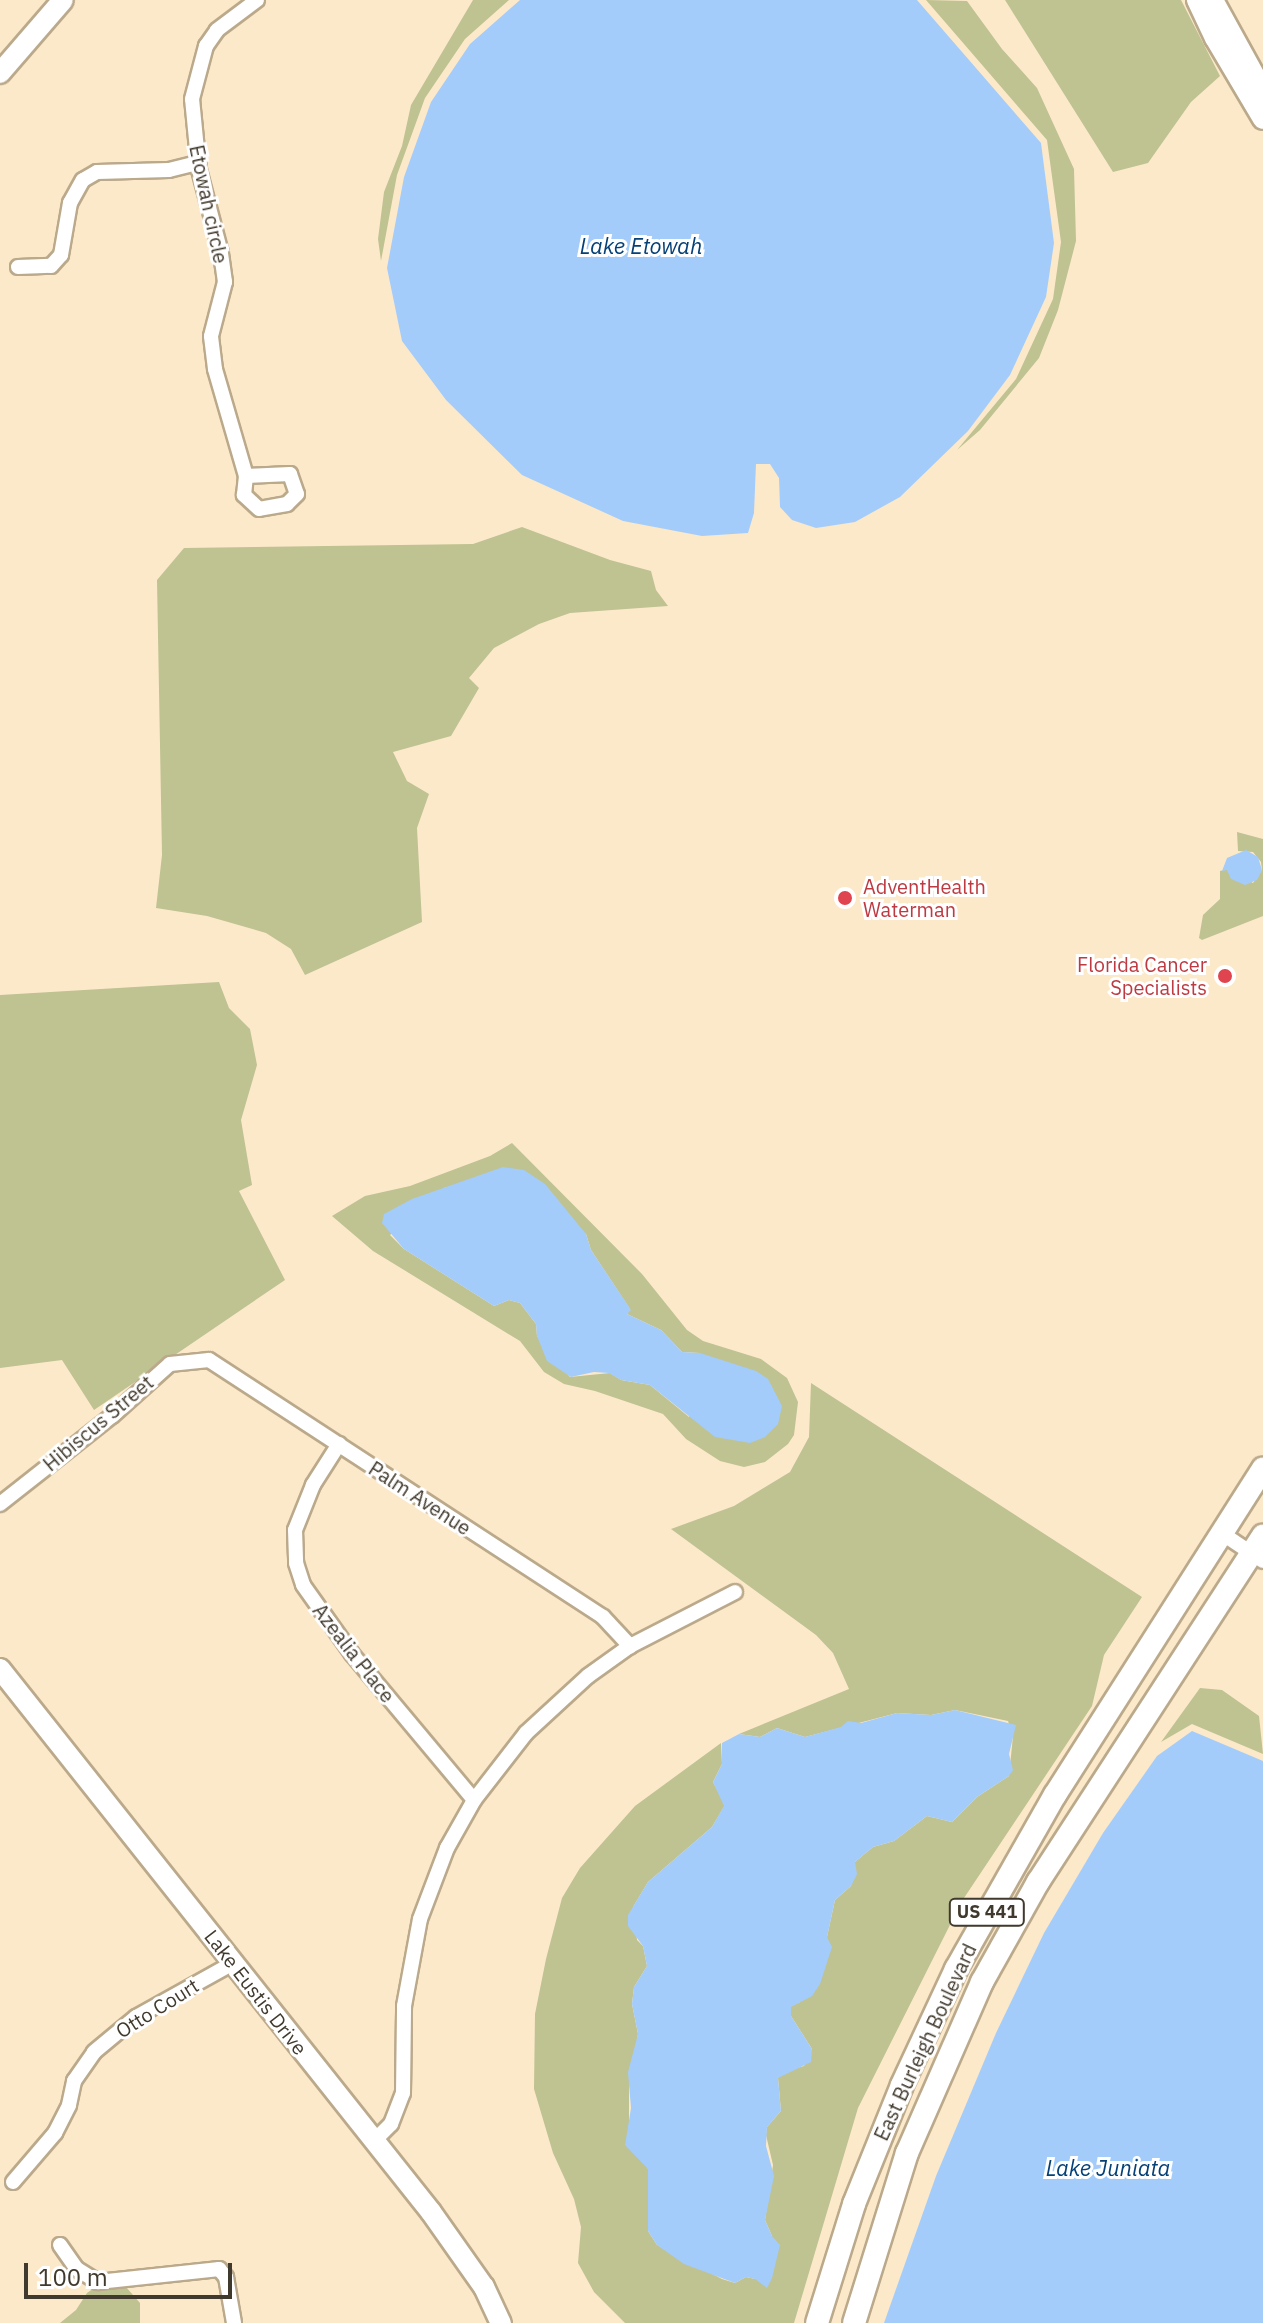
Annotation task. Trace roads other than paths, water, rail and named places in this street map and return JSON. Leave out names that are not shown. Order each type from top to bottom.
[{"type":"main road","name":"US 441","points":[[1223,1534],[1263,1469]]},
{"type":"main road","name":"East Burleigh Boulevard","points":[[821,2319],[873,2155],[956,1969],[1063,1783],[1223,1534]]},
{"type":"main road","name":"East Burleigh Boulevard","points":[[854,2323],[907,2153],[982,1982],[1038,1882],[1259,1550]]},
{"type":"street","points":[[0,73],[63,0]]},
{"type":"street","name":"Etowah circle","points":[[246,476],[215,369],[211,336],[225,282],[221,253],[198,163],[192,99],[206,46],[217,30],[257,0]]},
{"type":"street","points":[[1197,0],[1215,38],[1263,119]]},
{"type":"street","points":[[1213,0],[1263,91]]},
{"type":"street","points":[[18,267],[51,266],[61,255],[70,203],[83,180],[97,172],[169,170],[198,163]]},
{"type":"street","name":"Palm Avenue","points":[[202,1359],[209,1360],[603,1617],[630,1646]]},
{"type":"street","name":"Hibiscus Street","points":[[0,1504],[112,1416],[170,1364],[202,1359]]},
{"type":"street","name":"Azealia Place","points":[[339,1444],[313,1485],[295,1530],[296,1563],[303,1585],[352,1654],[474,1800]]},
{"type":"street","points":[[1223,1534],[1259,1550]]},
{"type":"street","points":[[374,2141],[391,2124],[403,2093],[404,2006],[420,1919],[447,1848],[474,1800],[526,1733],[557,1703],[630,1646],[735,1592]]},
{"type":"street","name":"Lake Eustis Drive","points":[[0,1669],[460,2251],[484,2287],[501,2323]]},
{"type":"street","name":"Otto Court","points":[[13,2182],[55,2133],[80,2069],[94,2052],[136,2017],[233,1963]]},
{"type":"street","points":[[60,2245],[77,2269],[98,2282],[219,2269],[226,2277],[235,2322]]},
{"type":"water","name":"Lake Etowah","points":[[520,0],[917,0],[1041,143],[1054,243],[1046,297],[1010,375],[968,431],[900,497],[855,522],[816,528],[792,520],[780,507],[779,478],[770,464],[756,464],[754,513],[748,533],[702,536],[623,521],[522,475],[446,400],[402,341],[387,268],[404,177],[431,102],[470,44]]},
{"type":"water","points":[[1246,850],[1258,857],[1262,870],[1257,880],[1245,885],[1231,879],[1227,870],[1222,871],[1227,858]]},
{"type":"water","points":[[503,1167],[524,1170],[545,1184],[586,1234],[591,1250],[631,1310],[627,1314],[661,1330],[682,1352],[700,1353],[756,1371],[768,1379],[782,1406],[778,1424],[765,1437],[750,1443],[715,1437],[650,1385],[621,1380],[609,1373],[594,1372],[571,1377],[547,1361],[537,1336],[536,1324],[520,1303],[509,1300],[494,1306],[404,1249],[382,1223],[384,1214],[412,1199]]},
{"type":"water","points":[[955,1710],[1016,1725],[1009,1754],[1013,1770],[1009,1776],[977,1797],[952,1822],[927,1816],[894,1841],[873,1847],[855,1862],[857,1874],[851,1886],[835,1900],[827,1937],[832,1947],[820,1984],[812,1996],[791,2007],[791,2016],[812,2049],[811,2062],[778,2078],[781,2111],[767,2127],[766,2146],[774,2176],[765,2220],[780,2245],[772,2278],[767,2288],[755,2279],[746,2277],[735,2283],[684,2264],[657,2245],[648,2231],[648,2169],[625,2145],[631,2108],[628,2072],[638,2034],[632,2004],[634,1987],[647,1966],[643,1946],[628,1926],[628,1915],[648,1882],[712,1827],[724,1806],[713,1782],[722,1764],[722,1743],[739,1734],[760,1737],[777,1728],[805,1737],[841,1727],[848,1721],[861,1723],[897,1713],[931,1715]]},
{"type":"water","name":"Lake Juniata","points":[[1192,1731],[1263,1761],[1263,2323],[884,2323],[936,2176],[996,2033],[1044,1933],[1103,1833],[1157,1756]]},
{"type":"place","name":"AdventHealth Waterman","points":[[845,898]]},
{"type":"place","name":"Florida Cancer Specialists","points":[[1225,976]]}]
